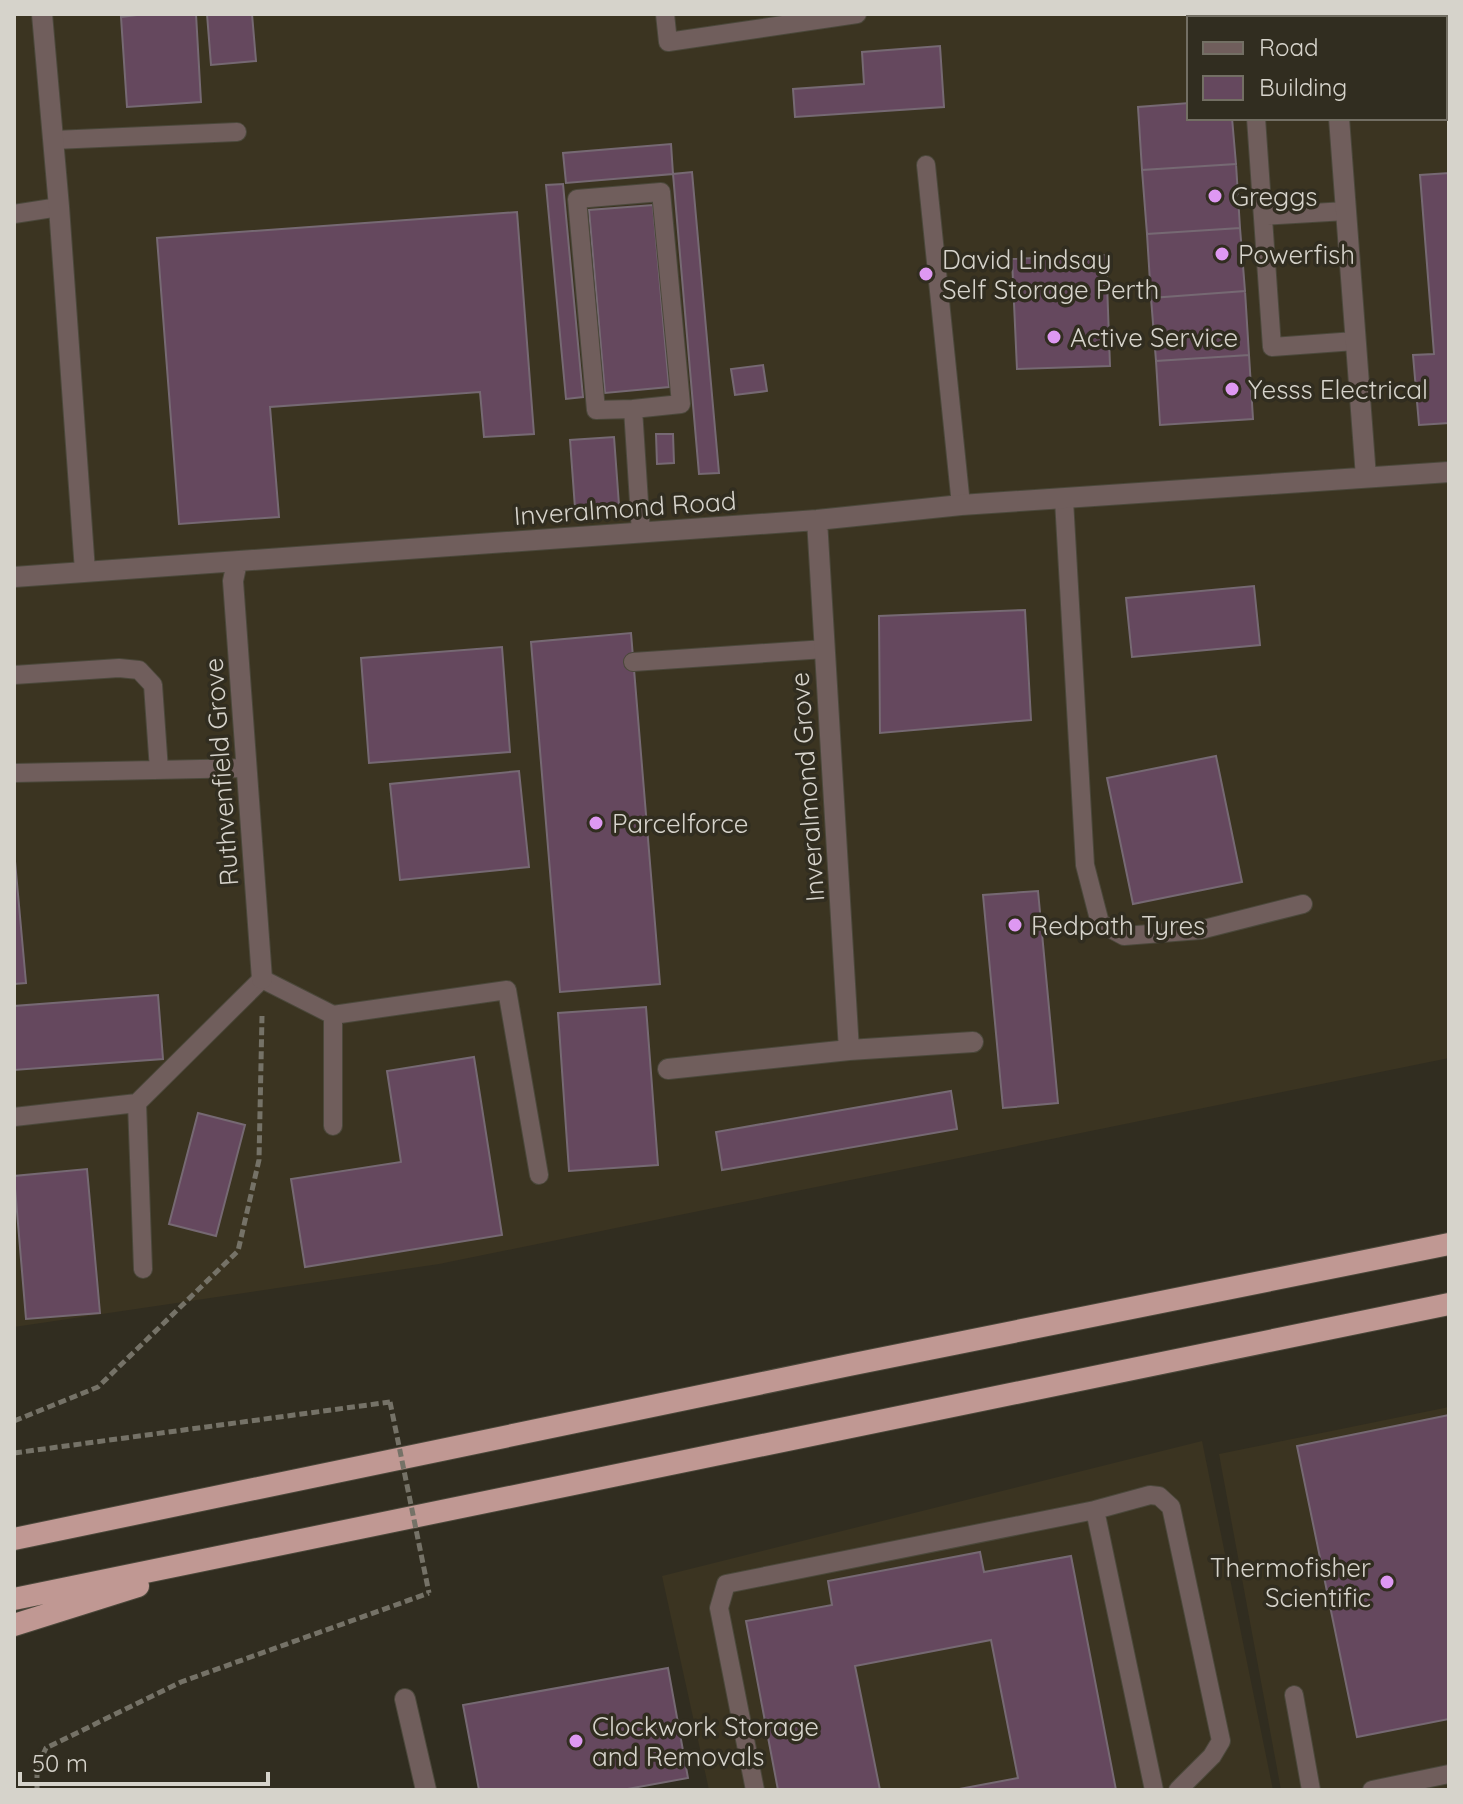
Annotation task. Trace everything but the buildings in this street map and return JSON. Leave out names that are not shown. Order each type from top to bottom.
[{"type":"highway","points":[[14,1539],[1449,1244]]},
{"type":"highway","points":[[14,1599],[1449,1304]]},
{"type":"highway","points":[[14,1625],[265,1546]]},
{"type":"street","points":[[42,14],[85,571]]},
{"type":"street","points":[[1339,120],[1366,477]]},
{"type":"street","name":"Inveralmond Road","points":[[14,577],[817,520],[961,505],[1449,472]]},
{"type":"street","name":"Inveralmond Grove","points":[[817,520],[849,1050]]},
{"type":"street","name":"Ruthvenfield Grove","points":[[237,562],[233,581],[262,979]]},
{"type":"street","points":[[668,1069],[849,1050],[973,1042]]},
{"type":"street","points":[[405,1699],[426,1790]]},
{"type":"lane","points":[[665,14],[668,42],[857,14]]},
{"type":"lane","points":[[1256,120],[1272,347],[1355,341]]},
{"type":"lane","points":[[54,140],[237,132]]},
{"type":"lane","points":[[926,165],[961,505]]},
{"type":"lane","points":[[661,192],[681,404],[633,409],[596,410],[577,199],[661,192]]},
{"type":"lane","points":[[14,214],[59,207]]},
{"type":"lane","points":[[1263,216],[1346,211]]},
{"type":"lane","points":[[633,409],[641,533]]},
{"type":"lane","points":[[1064,500],[1085,865],[1100,923],[1124,936],[1200,930],[1303,904]]},
{"type":"lane","points":[[633,662],[825,649]]},
{"type":"lane","points":[[14,675],[119,668],[139,670],[153,685],[159,770]]},
{"type":"lane","points":[[14,773],[247,768]]},
{"type":"lane","points":[[14,1117],[137,1103],[262,979],[333,1015],[507,990],[539,1175]]},
{"type":"lane","points":[[333,1015],[333,1126]]},
{"type":"lane","points":[[137,1103],[143,1269]]},
{"type":"lane","points":[[755,1790],[719,1608],[726,1584],[1095,1510],[1150,1495],[1159,1496],[1171,1507],[1221,1741],[1212,1756],[1178,1790]]},
{"type":"lane","points":[[1095,1510],[1154,1790]]},
{"type":"lane","points":[[1294,1695],[1311,1790]]},
{"type":"lane","points":[[1372,1790],[1449,1774]]},
{"type":"path","points":[[14,1421],[98,1387],[238,1251],[259,1160],[262,979]]},
{"type":"path","points":[[14,1453],[390,1402],[429,1593],[181,1682],[46,1748],[37,1768],[37,1790]]},
{"type":"shaded area","points":[[14,14],[1449,14],[1449,1058],[439,1264],[14,1327]]},
{"type":"shaded area","points":[[1449,1407],[1449,1790],[1281,1790],[1219,1454]]},
{"type":"shaded area","points":[[1202,1441],[1273,1790],[709,1790],[662,1576]]},
{"type":"place","name":"Greggs","points":[[1215,196]]},
{"type":"place","name":"Powerfish","points":[[1222,254]]},
{"type":"place","name":"David Lindsay Self Storage Perth","points":[[926,274]]},
{"type":"place","name":"Active Service","points":[[1054,337]]},
{"type":"place","name":"Yesss Electrical","points":[[1232,389]]},
{"type":"place","name":"Parcelforce","points":[[596,823]]},
{"type":"place","name":"Redpath Tyres","points":[[1015,925]]},
{"type":"place","name":"Thermofisher Scientific","points":[[1387,1582]]},
{"type":"place","name":"Clockwork Storage and Removals","points":[[576,1741]]}]
